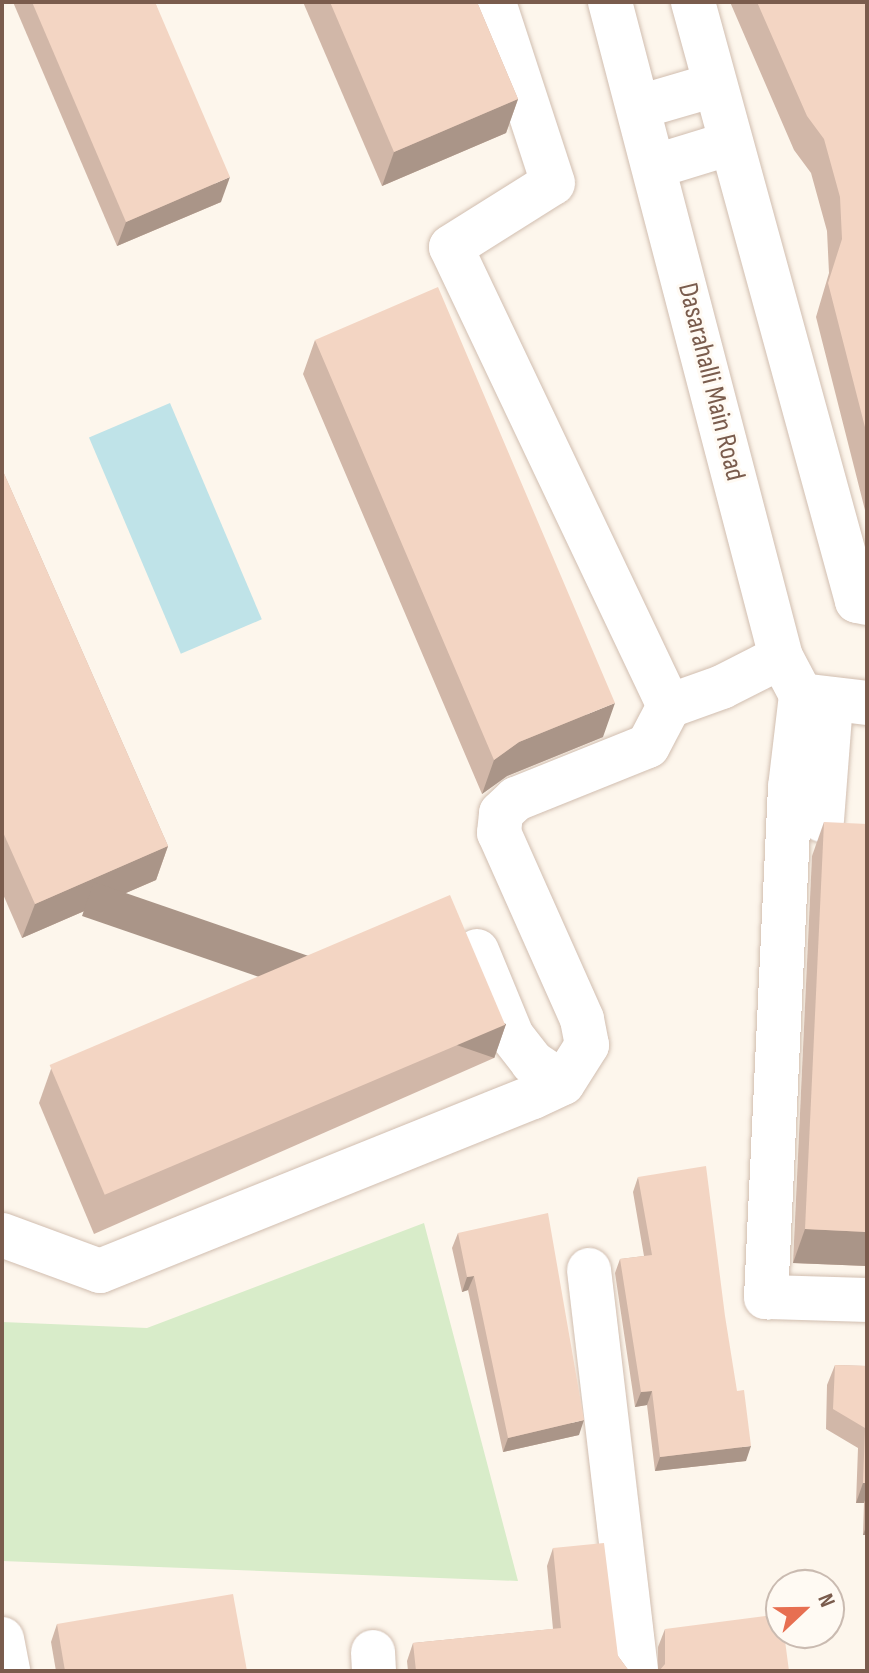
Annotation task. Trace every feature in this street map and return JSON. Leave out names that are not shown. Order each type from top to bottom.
[{"type":"street","points":[[494,2],[553,183],[451,247],[669,706]]},
{"type":"street","name":"Dasarahalli Main Road","points":[[610,2],[656,166],[781,657],[833,700]]},
{"type":"street","points":[[693,2],[728,144],[857,601],[867,603]]},
{"type":"street","points":[[639,107],[714,85]]},
{"type":"street","points":[[656,166],[728,144]]},
{"type":"street","points":[[2,1235],[100,1271],[563,1083],[587,1045],[582,1019],[499,833],[501,813],[516,799],[648,746],[669,706],[722,687],[781,657]]},
{"type":"street","points":[[833,700],[806,819],[766,1297],[867,1300]]},
{"type":"street","points":[[806,819],[867,825]]},
{"type":"street","points":[[477,951],[512,1036],[532,1062],[563,1083]]},
{"type":"street","points":[[589,1270],[636,1671]]},
{"type":"street","points":[[2,1639],[8,1671]]},
{"type":"green space","points":[[424,1223],[518,1581],[2,1561],[2,1322],[147,1328]]},
{"type":"water","points":[[170,403],[262,619],[181,654],[89,437]]},
{"type":"building","points":[[32,2],[155,2],[230,177],[126,222]]},
{"type":"building","points":[[330,2],[477,2],[518,99],[394,152]]},
{"type":"building","points":[[757,2],[867,2],[867,435],[828,283],[842,239],[840,197],[824,139],[807,116]]},
{"type":"building","points":[[438,287],[615,703],[519,742],[494,760],[315,340]]},
{"type":"building","points":[[2,469],[168,846],[35,904],[2,830]]},
{"type":"building","points":[[824,822],[867,824],[867,1232],[805,1229]]},
{"type":"building","points":[[450,895],[505,1025],[105,1195],[50,1065]]},
{"type":"building","points":[[706,1166],[737,1391],[744,1390],[751,1446],[660,1457],[652,1391],[641,1392],[620,1259],[652,1255],[638,1177]]},
{"type":"building","points":[[548,1213],[584,1420],[508,1438],[474,1276],[467,1277],[458,1233]]},
{"type":"building","points":[[835,1365],[867,1366],[867,1483],[863,1483],[865,1428],[833,1409]]},
{"type":"building","points":[[604,1543],[618,1656],[629,1671],[416,1671],[413,1643],[561,1628],[553,1548]]},
{"type":"building","points":[[233,1594],[247,1671],[65,1671],[57,1624]]},
{"type":"building","points":[[765,1616],[765,1649],[786,1649],[789,1671],[659,1671],[665,1664],[665,1629]]}]
